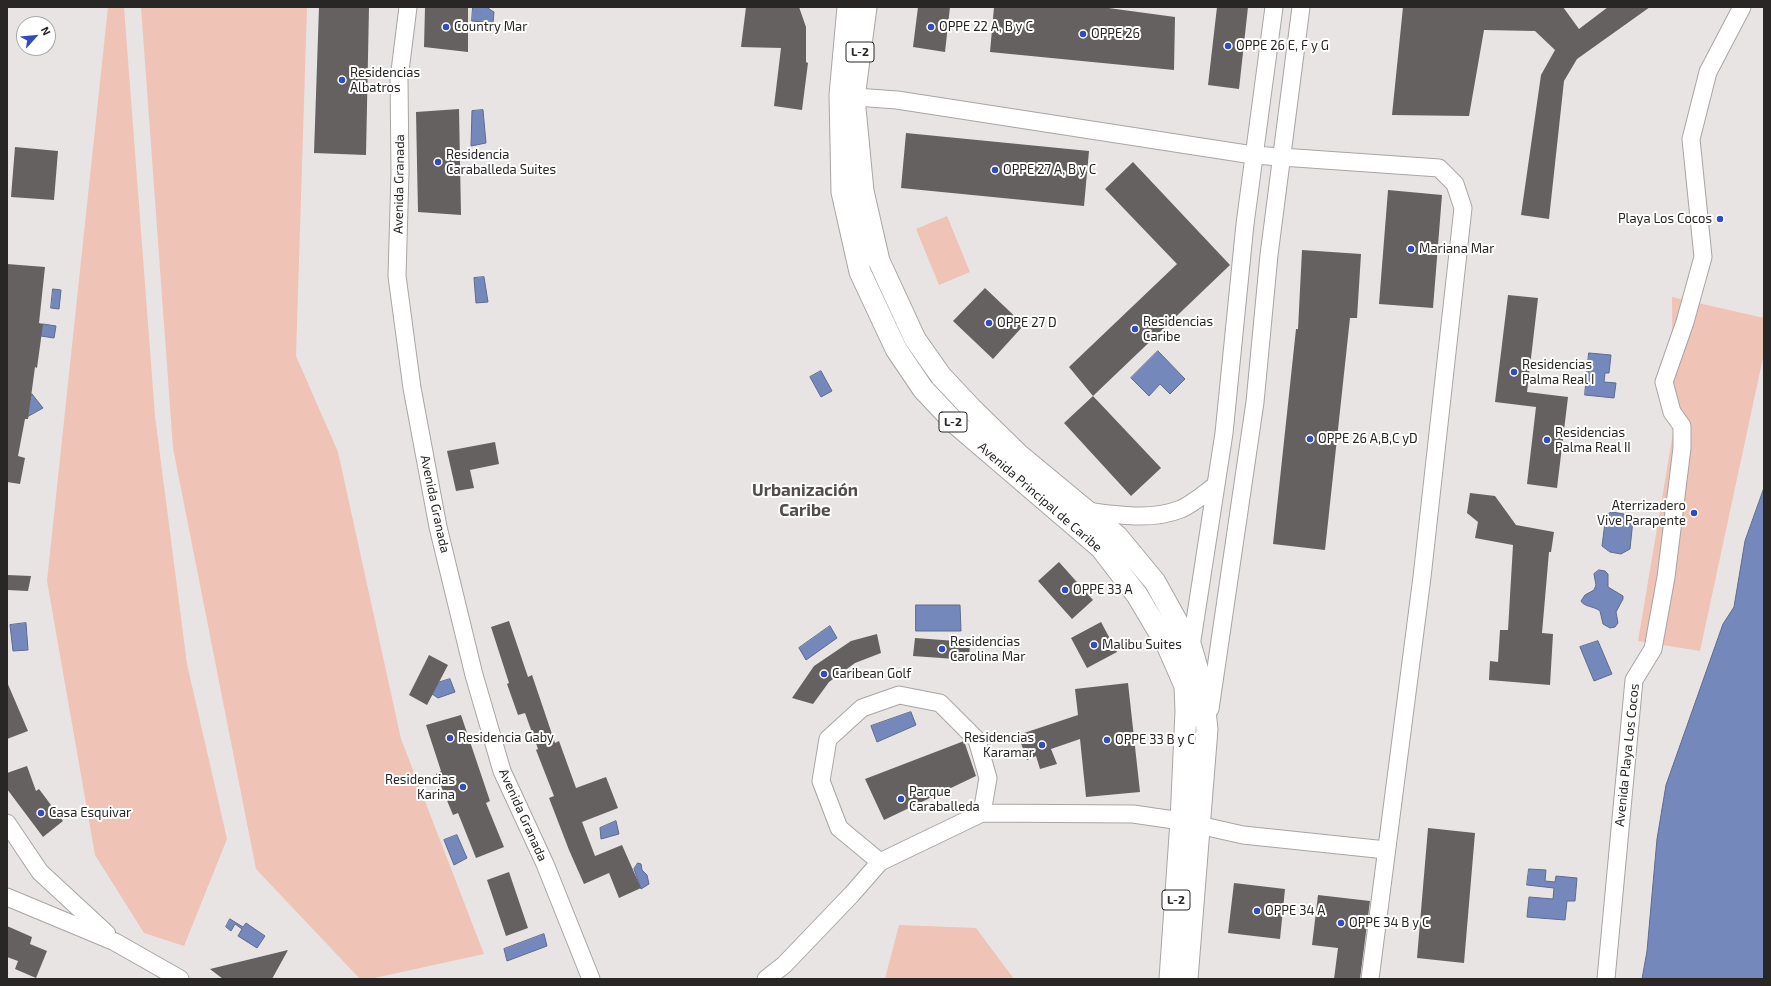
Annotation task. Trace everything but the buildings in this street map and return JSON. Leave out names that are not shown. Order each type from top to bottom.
[{"type":"main road","name":"Avenida Principal de Caribe","points":[[848,7],[847,96],[842,192],[860,272],[896,350],[923,389],[955,423],[1101,548],[1137,594],[1168,647],[1185,686],[1190,823],[1187,979]]},
{"type":"main road","name":"Avenida Principal de Caribe","points":[[866,7],[847,96],[862,191],[879,261],[915,339],[941,376],[1018,454],[1117,536],[1155,582],[1191,647],[1202,685],[1207,729],[1190,823],[1170,979]]},
{"type":"street","name":"Avenida Granada","points":[[408,7],[399,79],[400,172],[397,276],[412,388],[438,527],[474,675],[502,771],[545,864],[591,979]]},
{"type":"street","points":[[1185,686],[1224,433],[1253,155],[1274,7]]},
{"type":"street","points":[[1207,729],[1255,402],[1269,255],[1301,7]]},
{"type":"street","name":"Avenida Playa Los Cocos","points":[[1606,979],[1634,680],[1653,649],[1666,577],[1682,448],[1682,426],[1672,412],[1664,382],[1685,322],[1703,258],[1691,139],[1708,72],[1742,7]]},
{"type":"street","points":[[847,96],[897,100],[1253,155],[1439,168],[1455,184],[1463,208],[1422,577],[1370,979]]},
{"type":"street","points":[[1086,511],[1130,516],[1166,514],[1182,509],[1216,485]]},
{"type":"street","points":[[880,862],[839,828],[821,781],[828,739],[862,708],[899,695],[940,703],[977,740],[988,778],[982,813]]},
{"type":"street","points":[[766,979],[782,972],[880,862],[982,813],[1133,814],[1190,823],[1244,835],[1386,850]]},
{"type":"street","points":[[7,823],[40,872],[115,942]]},
{"type":"street","points":[[7,897],[115,942],[180,979]]},
{"type":"shaded area","points":[[108,7],[124,7],[155,416],[187,664],[227,839],[184,946],[144,933],[95,855],[47,581]]},
{"type":"shaded area","points":[[141,7],[307,7],[296,356],[338,452],[401,739],[484,954],[370,979],[360,979],[256,869],[173,448]]},
{"type":"shaded area","points":[[947,216],[970,272],[939,285],[916,229]]},
{"type":"shaded area","name":"Aterrizadero Vive Parapente","points":[[1672,297],[1764,318],[1764,353],[1700,651],[1638,641],[1673,433]]},
{"type":"shaded area","points":[[899,925],[976,928],[1014,979],[885,979]]},
{"type":"water","points":[[473,7],[486,7],[494,12],[493,23],[472,21]]},
{"type":"water","points":[[483,110],[486,143],[471,146],[472,111]]},
{"type":"water","points":[[484,277],[488,302],[476,303],[474,278]]},
{"type":"water","points":[[53,289],[61,290],[59,309],[51,308]]},
{"type":"water","points":[[43,324],[56,326],[54,338],[41,336]]},
{"type":"water","points":[[1158,351],[1185,379],[1170,394],[1160,384],[1149,396],[1131,378]]},
{"type":"water","points":[[1589,353],[1611,355],[1609,373],[1605,373],[1604,382],[1616,383],[1614,398],[1585,395]]},
{"type":"water","points":[[821,371],[832,391],[821,397],[810,377]]},
{"type":"water","points":[[32,394],[43,408],[27,417]]},
{"type":"water","points":[[1764,488],[1764,979],[1642,979],[1647,951],[1657,839],[1666,785],[1723,624],[1734,607],[1745,541]]},
{"type":"water","points":[[1612,512],[1624,514],[1633,520],[1630,549],[1621,554],[1610,552],[1602,546],[1606,515]]},
{"type":"water","points":[[1599,570],[1605,571],[1608,574],[1608,587],[1623,596],[1623,599],[1616,612],[1618,623],[1615,627],[1610,628],[1603,624],[1600,611],[1582,603],[1581,601],[1585,595],[1594,590],[1596,585],[1594,574]]},
{"type":"water","points":[[916,605],[960,605],[961,631],[916,631]]},
{"type":"water","points":[[26,623],[28,650],[13,651],[10,625]]},
{"type":"water","points":[[830,626],[837,638],[806,660],[799,648]]},
{"type":"water","points":[[1598,641],[1612,674],[1594,681],[1580,647]]},
{"type":"water","points":[[450,679],[455,692],[438,698],[432,694],[437,683]]},
{"type":"water","points":[[911,712],[916,725],[877,742],[871,726]]},
{"type":"water","points":[[616,821],[619,834],[601,839],[600,828]]},
{"type":"water","points":[[457,835],[467,858],[454,865],[444,840]]},
{"type":"water","points":[[638,863],[641,864],[642,870],[647,875],[649,884],[641,889],[634,869]]},
{"type":"water","points":[[1529,869],[1546,870],[1545,881],[1555,882],[1556,876],[1577,878],[1575,901],[1567,901],[1565,920],[1527,917],[1529,897],[1553,899],[1554,888],[1527,885]]},
{"type":"water","points":[[230,919],[243,927],[246,923],[265,936],[257,948],[238,936],[242,929],[235,924],[231,931],[226,927]]},
{"type":"water","points":[[544,934],[547,946],[507,961],[504,949]]},
{"type":"place","name":"Country Mar","points":[[446,27]]},
{"type":"place","name":"OPPE 22 A, B y C","points":[[931,27]]},
{"type":"place","name":"OPPE 26","points":[[1083,34]]},
{"type":"place","name":"OPPE 26 E, F y G","points":[[1228,46]]},
{"type":"place","name":"Residencias Albatros","points":[[342,80]]},
{"type":"place","name":"Residencia Caraballeda Suites","points":[[438,162]]},
{"type":"place","name":"OPPE 27 A, B y C","points":[[995,170]]},
{"type":"place","name":"Playa Los Cocos","points":[[1720,219]]},
{"type":"place","name":"Mariana Mar","points":[[1411,249]]},
{"type":"place","name":"OPPE 27 D","points":[[989,323]]},
{"type":"place","name":"Residencias Caribe","points":[[1135,329]]},
{"type":"place","name":"Residencias Palma Real I","points":[[1514,372]]},
{"type":"place","name":"OPPE 26 A,B,C yD","points":[[1310,439]]},
{"type":"place","name":"Residencias Palma Real II","points":[[1547,440]]},
{"type":"place","name":"Aterrizadero Vive Parapente","points":[[1694,513]]},
{"type":"place","name":"OPPE 33 A","points":[[1065,590]]},
{"type":"place","name":"Malibu Suites","points":[[1094,645]]},
{"type":"place","name":"Residencias Carolina Mar","points":[[942,649]]},
{"type":"place","name":"Caribean Golf","points":[[824,674]]},
{"type":"place","name":"Residencia Gaby","points":[[450,738]]},
{"type":"place","name":"OPPE 33 B y C","points":[[1107,740]]},
{"type":"place","name":"Residencias Karamar","points":[[1042,745]]},
{"type":"place","name":"Residencias Karina","points":[[463,787]]},
{"type":"place","name":"Parque Caraballeda","points":[[901,799]]},
{"type":"place","name":"Casa Esquivar","points":[[41,813]]},
{"type":"place","name":"OPPE 34 A","points":[[1257,911]]},
{"type":"place","name":"OPPE 34 B y C","points":[[1341,923]]},
{"type":"district","name":"Urbanización Caribe","points":[[805,500]]}]
